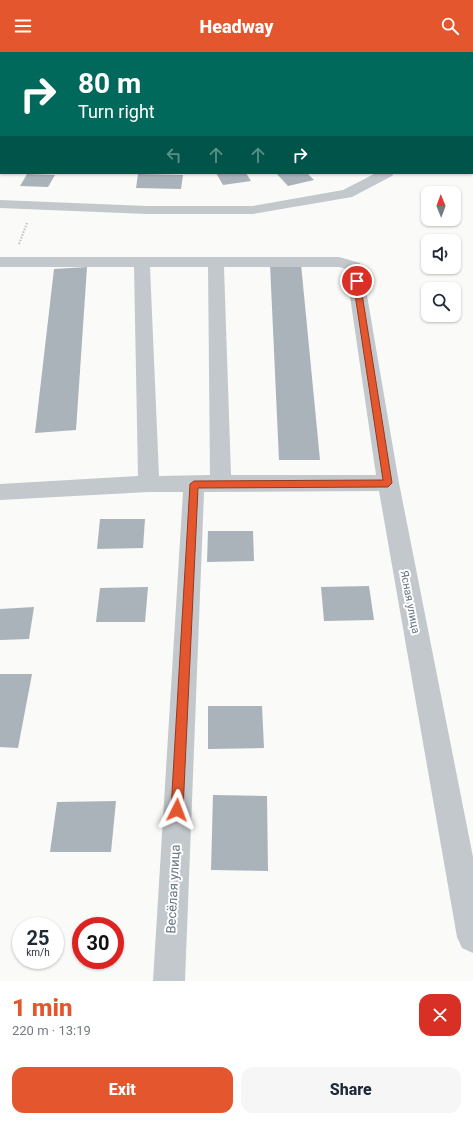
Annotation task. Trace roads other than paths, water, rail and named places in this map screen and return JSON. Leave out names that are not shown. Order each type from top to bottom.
[{"type":"street","points":[[0,204],[147,210],[253,210],[347,194],[385,174]]},
{"type":"street","points":[[142,262],[149,484]]},
{"type":"street","points":[[4,264],[216,262],[221,484]]},
{"type":"street","name":"Ясная улица","points":[[216,262],[339,262],[354,266],[388,483],[473,937]]},
{"type":"street","points":[[0,492],[149,484],[388,483]]},
{"type":"street","name":"Весёлая улица","points":[[169,981],[194,484]]}]
